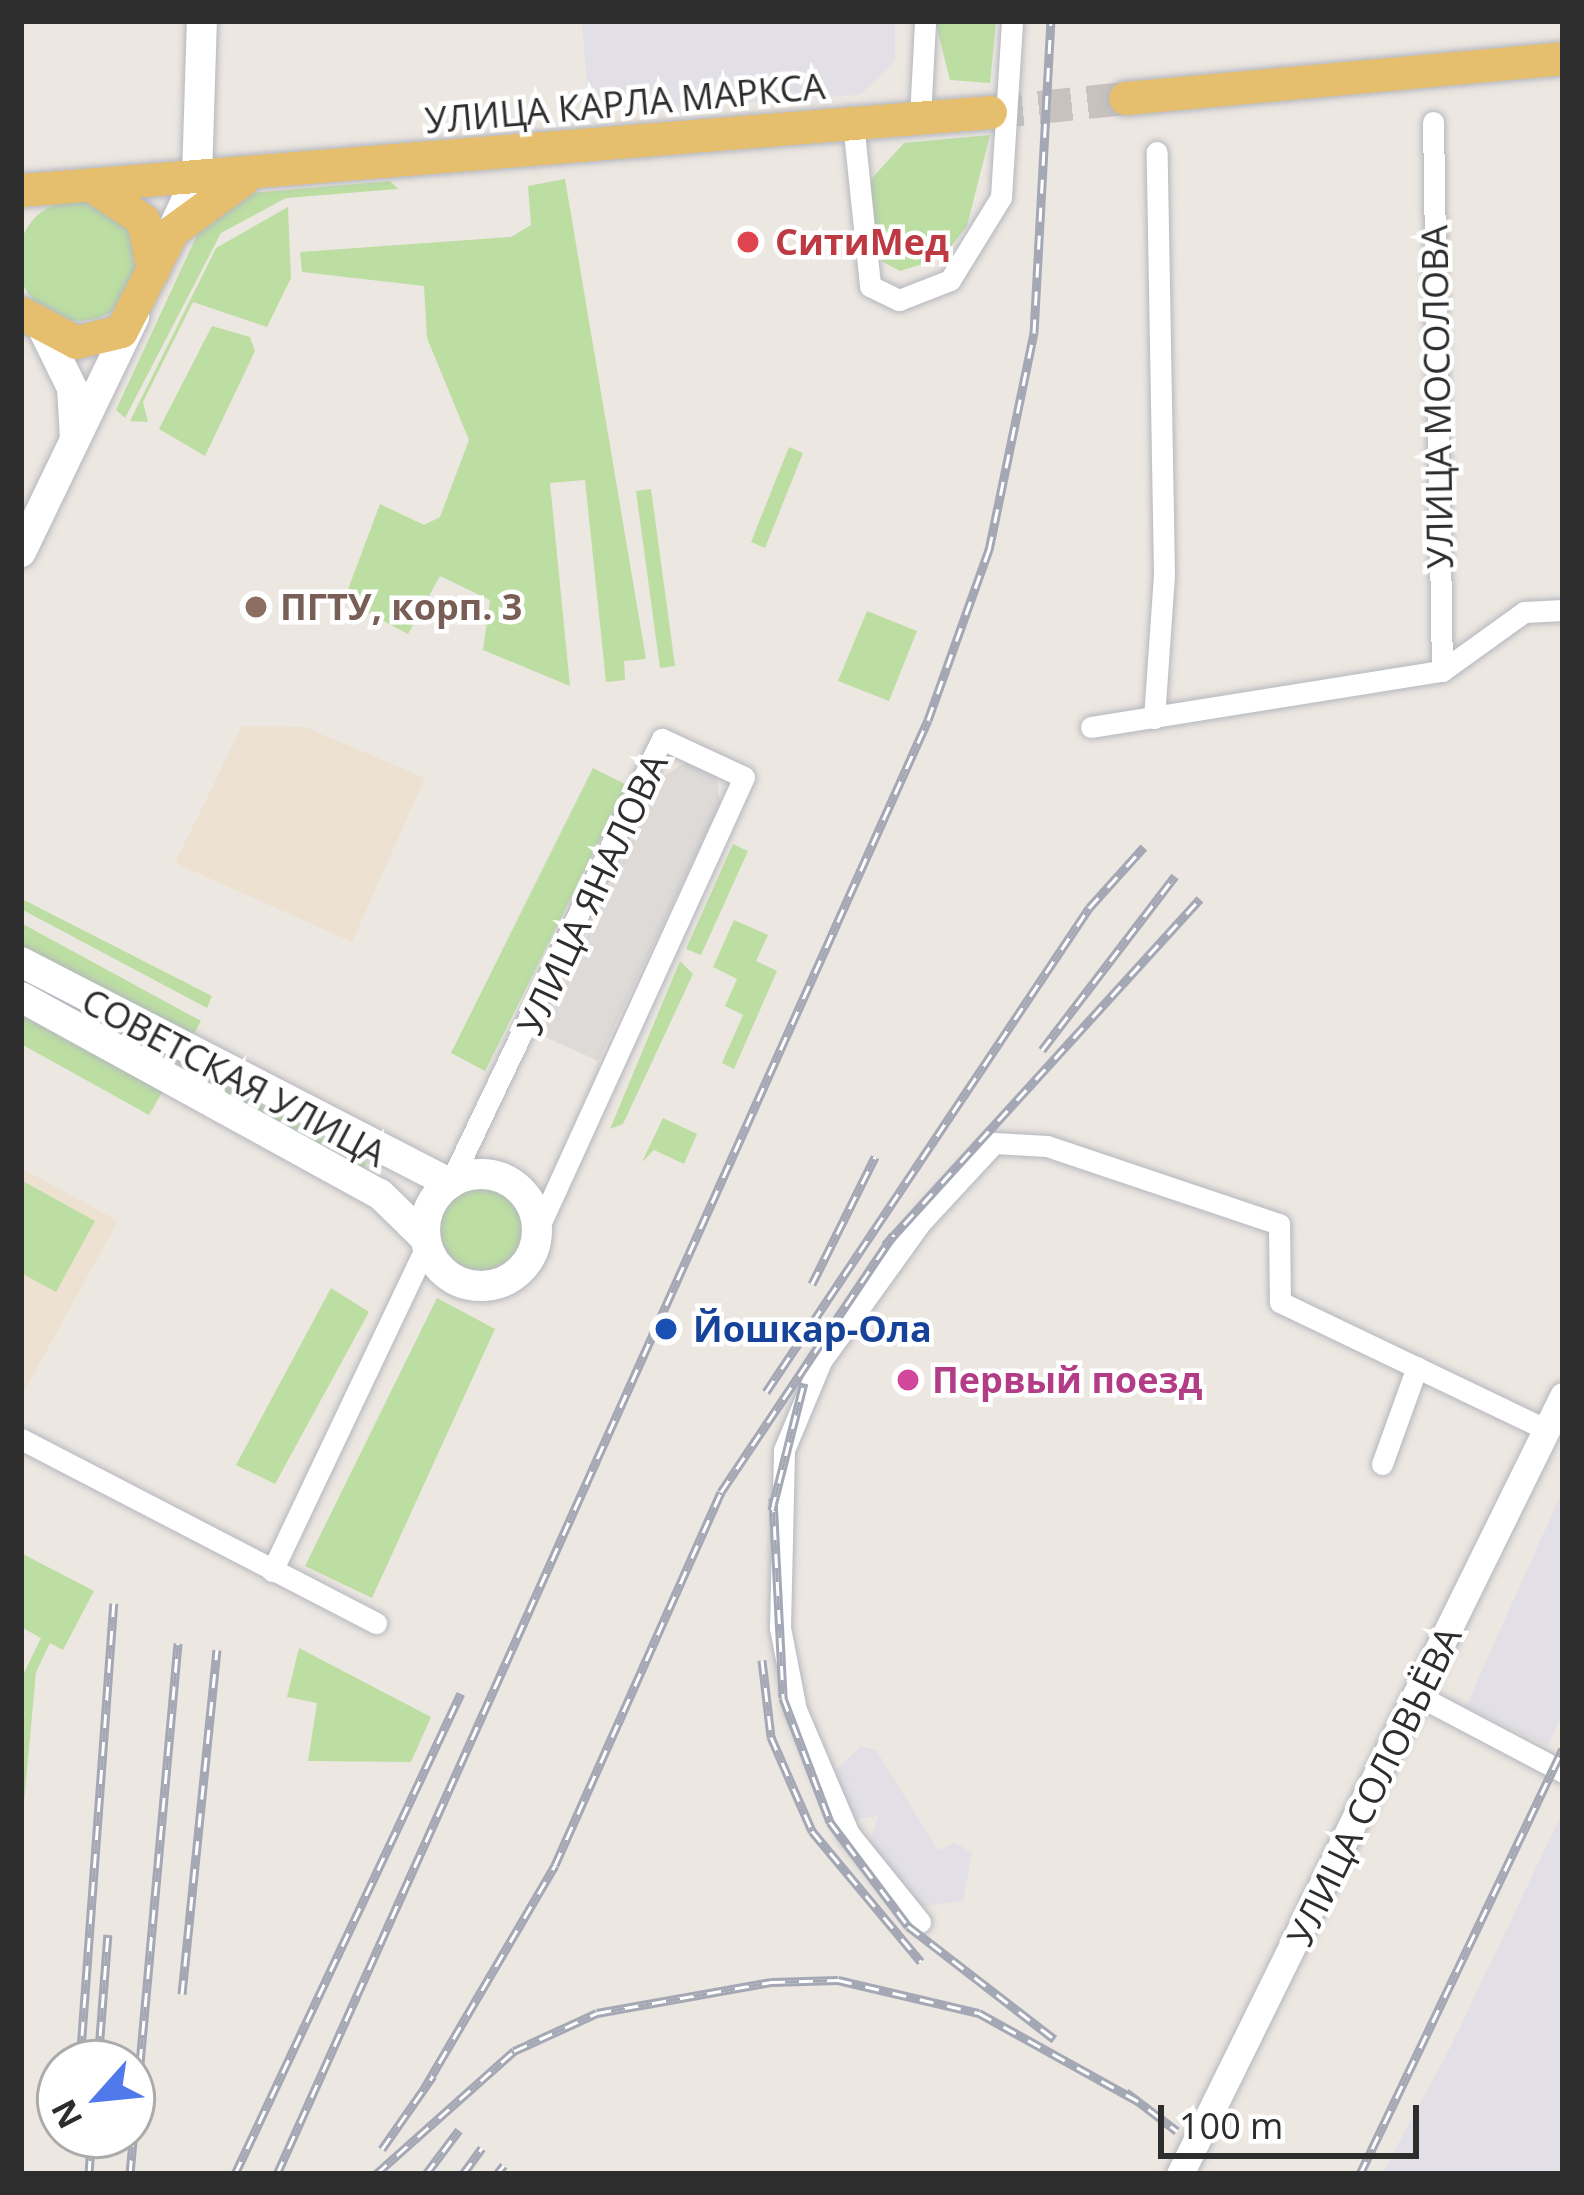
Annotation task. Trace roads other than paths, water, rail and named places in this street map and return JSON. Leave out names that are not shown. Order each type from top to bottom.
[{"type":"main road","points":[[21,552],[75,449],[197,177],[202,21]]},
{"type":"main road","points":[[1125,98],[1563,58]]},
{"type":"main road","name":"УЛИЦА КАРЛА МАРКСА","points":[[27,195],[90,185],[990,112]]},
{"type":"main road","name":"УЛИЦА КАРЛА МАРКСА","points":[[172,231],[222,186],[266,172]]},
{"type":"main road","points":[[90,185],[142,220],[152,278]]},
{"type":"main road","points":[[30,322],[93,342],[134,317]]},
{"type":"main road","points":[[30,322],[72,388],[75,449]]},
{"type":"main road","name":"СОВЕТСКАЯ УЛИЦА","points":[[21,962],[450,1183]]},
{"type":"main road","name":"СОВЕТСКАЯ УЛИЦА","points":[[21,997],[380,1194],[425,1242]]},
{"type":"main road","points":[[509,1180],[538,1229],[526,1264],[496,1285],[454,1280],[425,1242],[450,1183],[509,1180]]},
{"type":"street","points":[[920,118],[926,21]]},
{"type":"street","points":[[853,123],[870,286],[898,299],[950,280],[1001,197],[1012,21]]},
{"type":"street","name":"УЛИЦА МОСОЛОВА","points":[[1433,122],[1442,671]]},
{"type":"street","points":[[1154,718],[1164,574],[1156,152]]},
{"type":"street","points":[[1091,727],[1442,671],[1524,612],[1563,610]]},
{"type":"street","name":"УЛИЦА ЯНАЛОВА","points":[[450,1183],[662,740],[744,777],[538,1229]]},
{"type":"street","points":[[920,1922],[849,1834],[801,1728],[780,1628],[784,1450],[821,1361],[920,1223],[994,1143],[1047,1146],[1279,1224],[1280,1302],[1546,1430]]},
{"type":"street","points":[[272,1571],[425,1242]]},
{"type":"street","points":[[1382,1464],[1417,1367]]},
{"type":"street","name":"УЛИЦА СОЛОВЬЁВА","points":[[1180,2174],[1420,1696],[1563,1396]]},
{"type":"street","points":[[21,1439],[376,1623]]},
{"type":"street","points":[[1420,1696],[1563,1772]]},
{"type":"tunnel","points":[[990,112],[1125,98]]},
{"type":"railway","points":[[277,2174],[928,720],[989,550],[1034,333],[1051,21]]},
{"type":"railway","points":[[766,1392],[1089,908],[1144,847]]},
{"type":"railway","points":[[1042,1050],[1175,876]]},
{"type":"railway","points":[[885,1245],[1200,899]]},
{"type":"railway","points":[[812,1284],[875,1157]]},
{"type":"railway","points":[[425,2087],[555,1865],[721,1492],[893,1235]]},
{"type":"railway","points":[[772,1510],[804,1383]]},
{"type":"railway","points":[[773,1498],[783,1698],[830,1822],[908,1926],[1054,2039]]},
{"type":"railway","points":[[82,2039],[114,1603]]},
{"type":"railway","points":[[130,2174],[178,1643]]},
{"type":"railway","points":[[182,1994],[217,1650]]},
{"type":"railway","points":[[762,1660],[771,1737],[812,1831],[921,1962]]},
{"type":"railway","points":[[235,2174],[461,1693]]},
{"type":"railway","points":[[1360,2174],[1563,1749]]},
{"type":"railway","points":[[100,2039],[108,1934]]},
{"type":"railway","points":[[376,2174],[514,2051],[597,2013],[771,1982],[838,1980],[979,2013],[1138,2101]]},
{"type":"railway","points":[[382,2149],[433,2076]]},
{"type":"railway","points":[[1126,2092],[1177,2131]]},
{"type":"railway","points":[[426,2174],[459,2130]]},
{"type":"railway","points":[[463,2174],[482,2148]]},
{"type":"railway","points":[[89,2174],[90,2159]]},
{"type":"railway","points":[[497,2174],[504,2165]]},
{"type":"place","name":"СитиМед","points":[[748,242]]},
{"type":"place","name":"ПГТУ, корп. 3","points":[[256,607]]},
{"type":"place","name":"Йошкар-Ола","points":[[666,1329]]},
{"type":"place","name":"Первый поезд","points":[[908,1380]]}]
